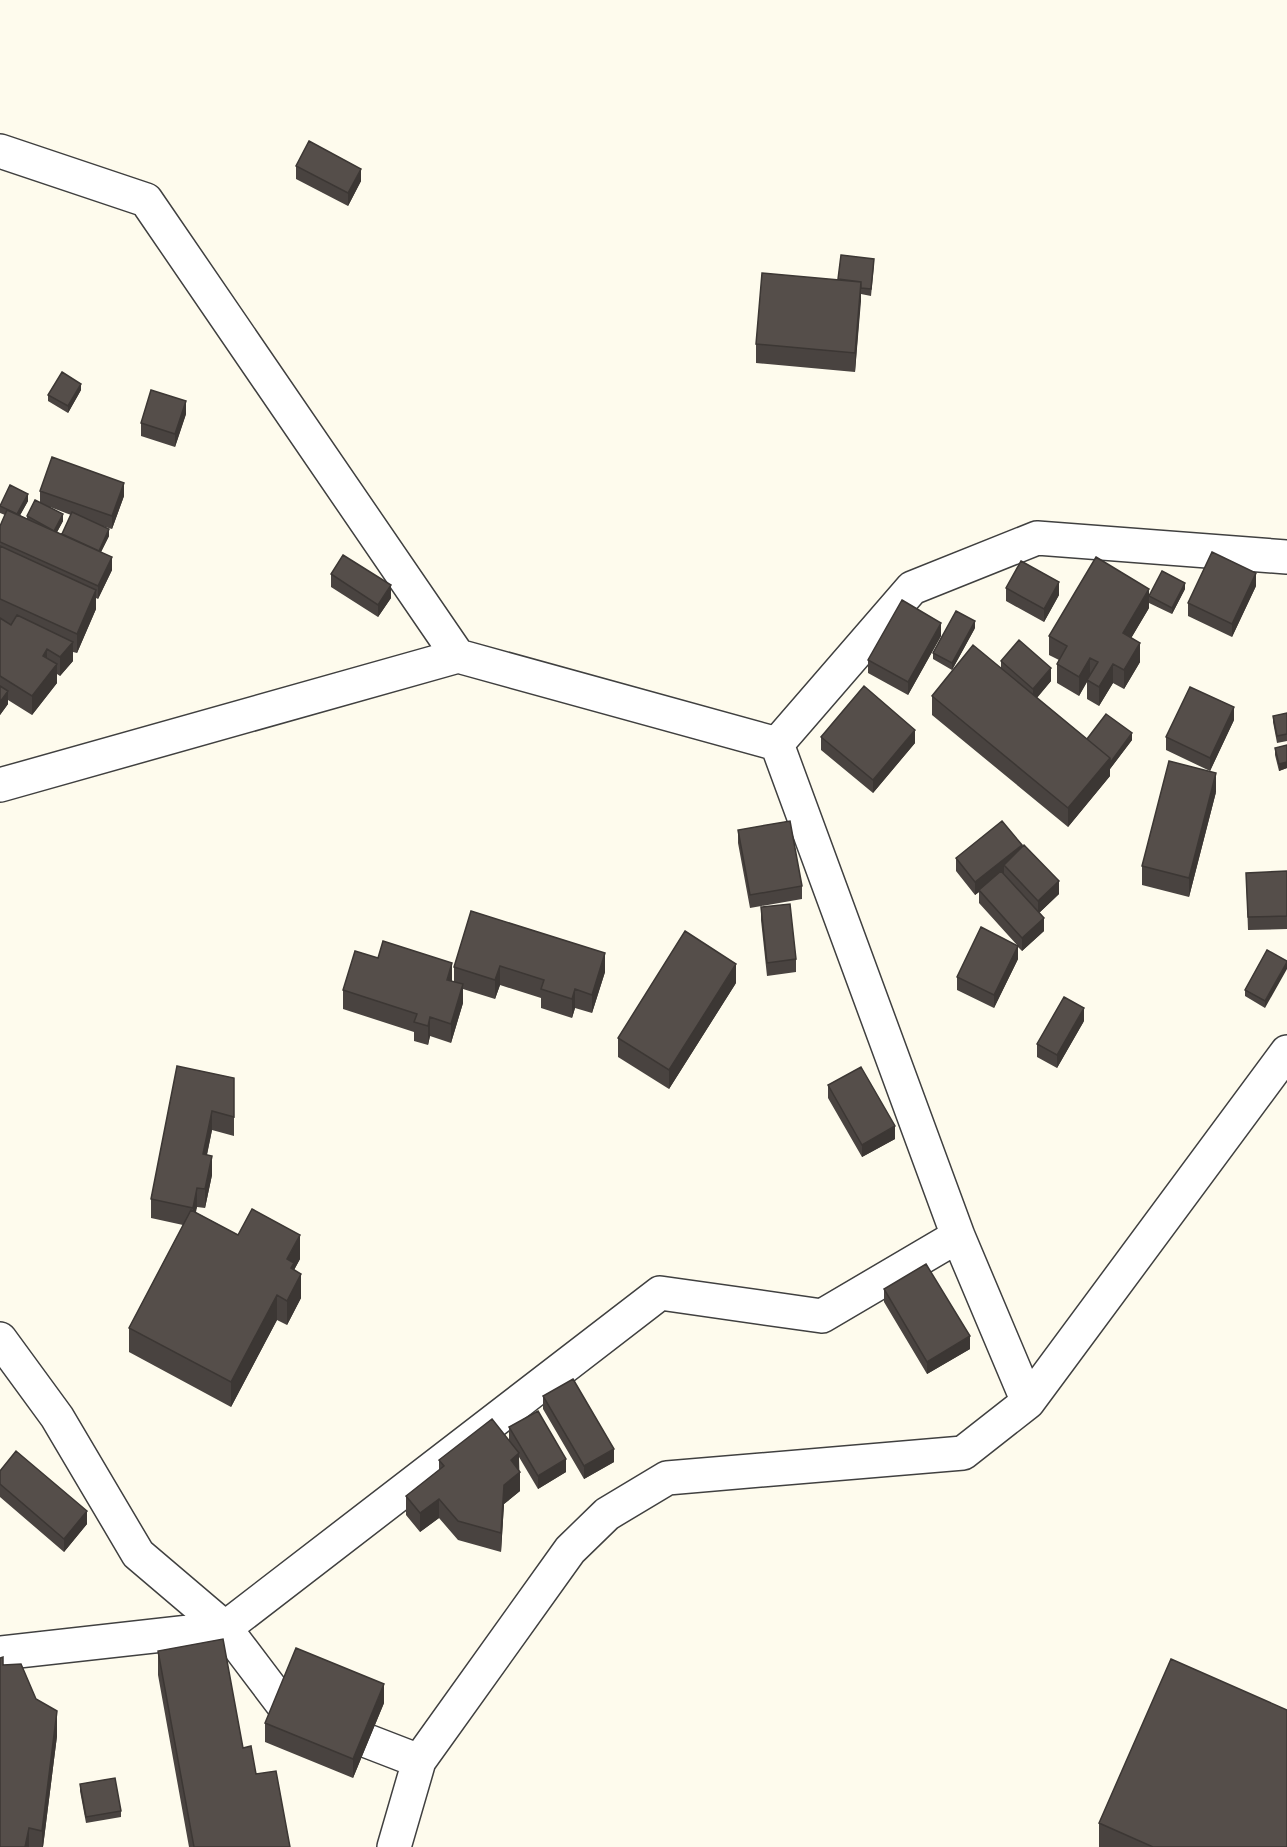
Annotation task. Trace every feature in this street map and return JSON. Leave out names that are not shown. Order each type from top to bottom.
[{"type":"street","points":[[0,151],[146,200],[458,656]]},
{"type":"street","points":[[777,744],[912,588],[1037,538],[1287,557]]},
{"type":"street","points":[[0,786],[458,656],[777,744]]},
{"type":"street","points":[[777,744],[958,1236],[1028,1402]]},
{"type":"street","points":[[394,1847],[418,1761],[570,1550],[607,1514],[667,1478],[963,1453],[1028,1402],[1287,1052]]},
{"type":"street","points":[[0,1653],[225,1628],[660,1293],[822,1316],[958,1236]]},
{"type":"street","points":[[0,1339],[57,1417],[138,1554],[225,1628],[287,1710],[418,1761]]},
{"type":"building","points":[[309,141],[361,169],[348,193],[296,166]]},
{"type":"building","points":[[841,255],[874,259],[871,289],[861,288],[861,282],[838,279]]},
{"type":"building","points":[[762,273],[861,282],[855,353],[756,344]]},
{"type":"building","points":[[62,372],[81,384],[68,406],[48,395]]},
{"type":"building","points":[[151,390],[186,401],[175,434],[141,423]]},
{"type":"building","points":[[52,457],[124,483],[112,516],[40,491]]},
{"type":"building","points":[[10,485],[28,494],[17,514],[0,506]]},
{"type":"building","points":[[35,500],[63,514],[54,531],[27,516]]},
{"type":"building","points":[[7,510],[112,557],[98,586],[0,542],[0,526]]},
{"type":"building","points":[[72,512],[109,529],[99,551],[62,534]]},
{"type":"building","points":[[0,546],[96,590],[77,634],[0,599]]},
{"type":"building","points":[[1212,552],[1256,573],[1232,624],[1188,603]]},
{"type":"building","points":[[343,555],[391,585],[378,605],[331,574]]},
{"type":"building","points":[[1096,557],[1149,589],[1123,633],[1140,643],[1124,670],[1113,664],[1099,687],[1087,680],[1098,662],[1090,658],[1079,677],[1057,664],[1067,646],[1049,636]]},
{"type":"building","points":[[1021,561],[1059,582],[1044,609],[1006,588]]},
{"type":"building","points":[[1162,571],[1185,583],[1172,608],[1149,596]]},
{"type":"building","points":[[902,600],[941,623],[908,682],[868,660]]},
{"type":"building","points":[[956,611],[975,621],[952,663],[933,653]]},
{"type":"building","points":[[17,615],[73,642],[60,657],[47,649],[43,656],[57,664],[32,696],[0,676],[0,618],[11,625]]},
{"type":"building","points":[[1019,640],[1051,668],[1033,689],[1001,661]]},
{"type":"building","points":[[973,645],[1110,758],[1068,808],[932,696]]},
{"type":"building","points":[[0,686],[8,691],[0,702]]},
{"type":"building","points":[[864,686],[915,730],[873,780],[821,737]]},
{"type":"building","points":[[1190,687],[1234,707],[1210,758],[1166,737]]},
{"type":"building","points":[[1287,713],[1287,734],[1277,736],[1273,716]]},
{"type":"building","points":[[1106,714],[1132,733],[1110,763],[1110,758],[1087,739]]},
{"type":"building","points":[[1287,745],[1287,762],[1279,764],[1275,748]]},
{"type":"building","points":[[1169,761],[1216,773],[1189,878],[1142,866]]},
{"type":"building","points":[[790,821],[802,886],[750,895],[738,830]]},
{"type":"building","points":[[1002,821],[1022,845],[975,882],[956,858]]},
{"type":"building","points":[[1024,845],[1059,881],[1038,901],[1004,865]]},
{"type":"building","points":[[1001,871],[1044,918],[1022,938],[979,890]]},
{"type":"building","points":[[1287,871],[1287,916],[1248,917],[1246,873]]},
{"type":"building","points":[[790,904],[796,959],[767,963],[761,907]]},
{"type":"building","points":[[471,911],[605,953],[592,995],[575,989],[572,999],[541,989],[544,980],[500,966],[495,980],[454,967]]},
{"type":"building","points":[[981,927],[1018,946],[994,995],[957,977]]},
{"type":"building","points":[[685,931],[736,964],[669,1070],[618,1038]]},
{"type":"building","points":[[383,941],[452,963],[447,980],[463,984],[451,1024],[430,1017],[428,1026],[414,1022],[417,1014],[343,990],[355,951],[378,958]]},
{"type":"building","points":[[1267,950],[1287,962],[1265,1001],[1245,990]]},
{"type":"building","points":[[1064,997],[1084,1008],[1057,1055],[1037,1044]]},
{"type":"building","points":[[177,1066],[234,1078],[234,1117],[212,1111],[203,1154],[212,1156],[205,1189],[197,1188],[193,1208],[151,1199]]},
{"type":"building","points":[[861,1067],[895,1126],[862,1145],[828,1085]]},
{"type":"building","points":[[252,1209],[300,1235],[287,1259],[294,1263],[291,1268],[301,1274],[287,1301],[277,1295],[231,1382],[129,1328],[191,1210],[238,1235]]},
{"type":"building","points":[[926,1264],[970,1336],[927,1362],[884,1289]]},
{"type":"building","points":[[573,1379],[614,1449],[584,1466],[543,1396]]},
{"type":"building","points":[[538,1411],[566,1459],[538,1476],[509,1427]]},
{"type":"building","points":[[492,1419],[519,1453],[511,1460],[520,1472],[504,1485],[501,1533],[458,1521],[439,1499],[420,1513],[406,1496],[444,1466],[439,1460]]},
{"type":"building","points":[[16,1451],[87,1511],[64,1539],[0,1484],[0,1471]]},
{"type":"building","points":[[223,1639],[243,1748],[251,1746],[256,1774],[276,1771],[290,1847],[194,1847],[158,1651]]},
{"type":"building","points":[[296,1648],[384,1684],[353,1759],[265,1723]]},
{"type":"building","points":[[3,1657],[3,1665],[21,1664],[36,1699],[57,1711],[42,1831],[29,1828],[25,1847],[0,1847],[0,1658]]},
{"type":"building","points":[[1171,1659],[1287,1710],[1287,1847],[1153,1847],[1099,1823]]},
{"type":"building","points":[[115,1778],[121,1811],[86,1817],[80,1784]]}]
